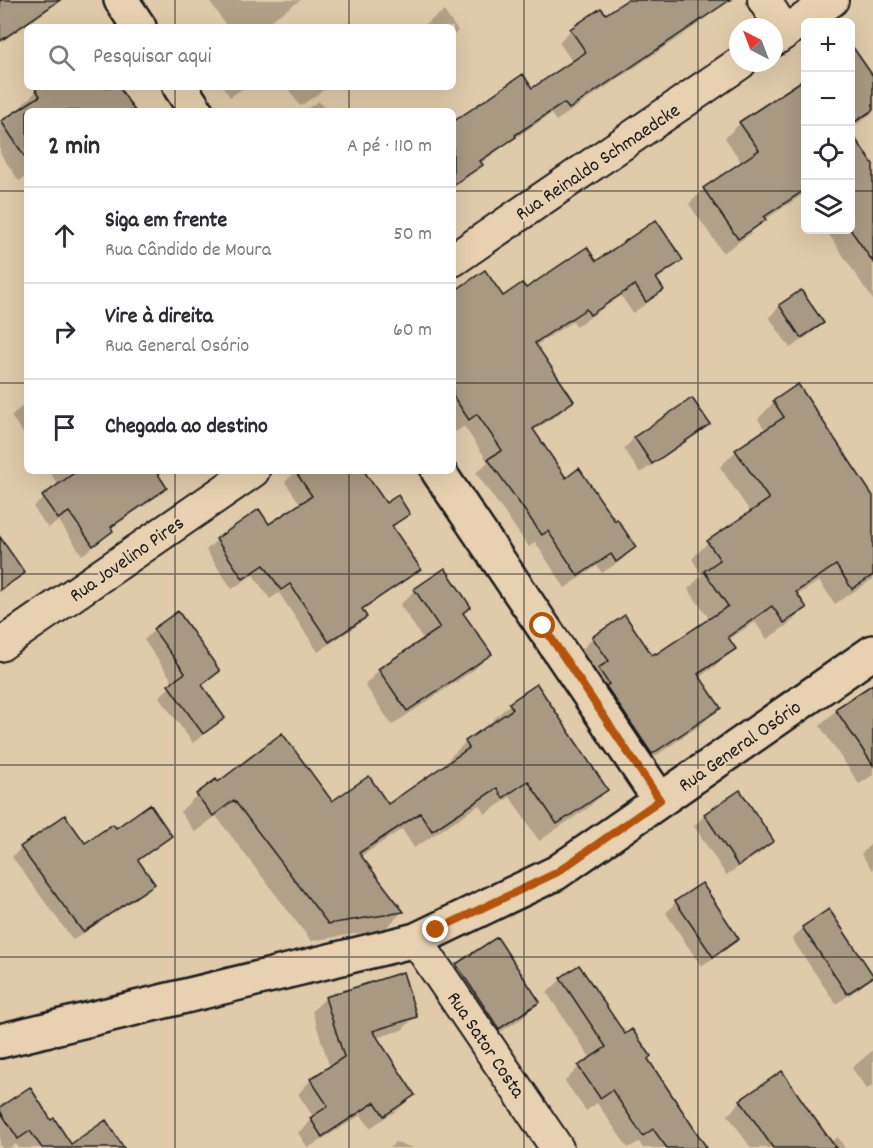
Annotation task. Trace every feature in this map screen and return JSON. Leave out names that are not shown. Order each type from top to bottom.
[{"type":"main road","points":[[121,0],[138,24]]},
{"type":"main road","points":[[182,90],[194,108]]},
{"type":"main road","points":[[440,474],[660,800]]},
{"type":"main road","name":"Rua General Osório","points":[[0,1041],[416,940],[556,873],[873,652]]},
{"type":"street","points":[[764,0],[772,18]]},
{"type":"street","points":[[783,34],[832,0]]},
{"type":"street","name":"Rua Reinaldo Schmaedcke","points":[[456,258],[729,71]]},
{"type":"street","name":"Rua Jovelino Pires","points":[[0,645],[249,474]]},
{"type":"street","name":"Rua Sator Costa","points":[[416,940],[557,1148]]},
{"type":"building","points":[[0,0],[60,0],[24,24],[0,41]]},
{"type":"building","points":[[627,0],[730,0],[569,109],[564,103],[515,135],[516,137],[480,161],[483,165],[456,183],[456,120],[523,74],[532,88],[586,52],[570,29],[601,8],[606,14]]},
{"type":"building","points":[[855,50],[873,76],[873,110],[855,122]]},
{"type":"building","points":[[801,81],[801,192],[764,217],[766,220],[738,239],[703,188],[759,150],[739,122]]},
{"type":"building","points":[[36,90],[121,90],[133,108],[24,108],[24,156],[1,121],[40,96]]},
{"type":"building","points":[[855,138],[873,164],[873,262],[853,234]]},
{"type":"building","points":[[656,220],[683,260],[656,278],[664,290],[646,302],[635,285],[590,315],[586,309],[535,343],[574,401],[533,429],[566,478],[579,468],[615,521],[617,519],[636,547],[616,562],[611,554],[578,576],[548,531],[542,535],[488,459],[502,450],[477,414],[469,420],[456,400],[456,290],[485,270],[503,296],[522,283],[526,288],[587,247],[596,261]]},
{"type":"building","points":[[801,290],[824,323],[801,338],[779,305]]},
{"type":"building","points":[[798,384],[873,496],[873,575],[852,589],[836,565],[796,592],[807,608],[784,623],[772,606],[728,637],[736,649],[698,674],[721,708],[652,754],[606,686],[609,684],[598,668],[609,661],[592,637],[625,615],[652,655],[728,606],[704,571],[720,560],[707,541],[769,499],[735,450],[784,417],[773,401]]},
{"type":"building","points":[[692,398],[710,424],[652,464],[634,437]]},
{"type":"building","points":[[73,474],[158,474],[167,488],[111,527],[113,531],[93,546],[69,512],[58,519],[42,496]]},
{"type":"building","points":[[297,474],[366,474],[386,503],[398,495],[410,514],[392,526],[421,569],[362,609],[367,617],[329,642],[290,584],[281,590],[264,565],[243,579],[216,539],[259,509],[269,524],[312,496]]},
{"type":"building","points":[[0,537],[25,573],[0,590]]},
{"type":"building","points":[[445,568],[471,607],[463,613],[492,654],[407,711],[378,669],[440,628],[414,589]]},
{"type":"building","points":[[178,611],[220,671],[202,685],[225,718],[203,734],[168,685],[185,673],[153,629]]},
{"type":"building","points":[[537,684],[608,790],[557,824],[528,781],[503,798],[497,788],[432,831],[420,813],[359,853],[404,912],[328,924],[234,800],[213,816],[196,794],[216,779],[218,782],[282,733],[332,801],[369,776],[388,804],[469,748],[465,741],[513,709],[509,703]]},
{"type":"building","points":[[873,684],[873,765],[835,709]]},
{"type":"building","points":[[740,790],[774,841],[738,866],[704,814]]},
{"type":"building","points":[[150,804],[172,836],[138,860],[155,884],[83,932],[20,847],[65,815],[85,843],[113,824],[116,828]]},
{"type":"building","points":[[702,883],[739,939],[713,957],[675,901]]},
{"type":"building","points":[[829,909],[873,975],[847,994],[802,927]]},
{"type":"building","points":[[497,937],[540,1002],[499,1029],[456,964]]},
{"type":"building","points":[[579,965],[625,1034],[632,1029],[651,1056],[648,1059],[707,1148],[667,1148],[653,1129],[643,1136],[612,1090],[600,1098],[578,1066],[606,1047],[560,978]]},
{"type":"building","points":[[403,972],[417,1017],[373,1031],[415,1095],[384,1116],[375,1102],[322,1137],[310,1118],[328,1106],[310,1079],[344,1057],[325,997]]},
{"type":"building","points":[[782,1071],[836,1148],[773,1148],[740,1100]]},
{"type":"building","points":[[30,1087],[51,1120],[54,1118],[71,1144],[106,1120],[124,1148],[42,1148],[30,1131],[18,1139],[0,1111],[0,1107]]},
{"type":"route","points":[[436,930],[556,873],[660,800],[543,626]]}]
